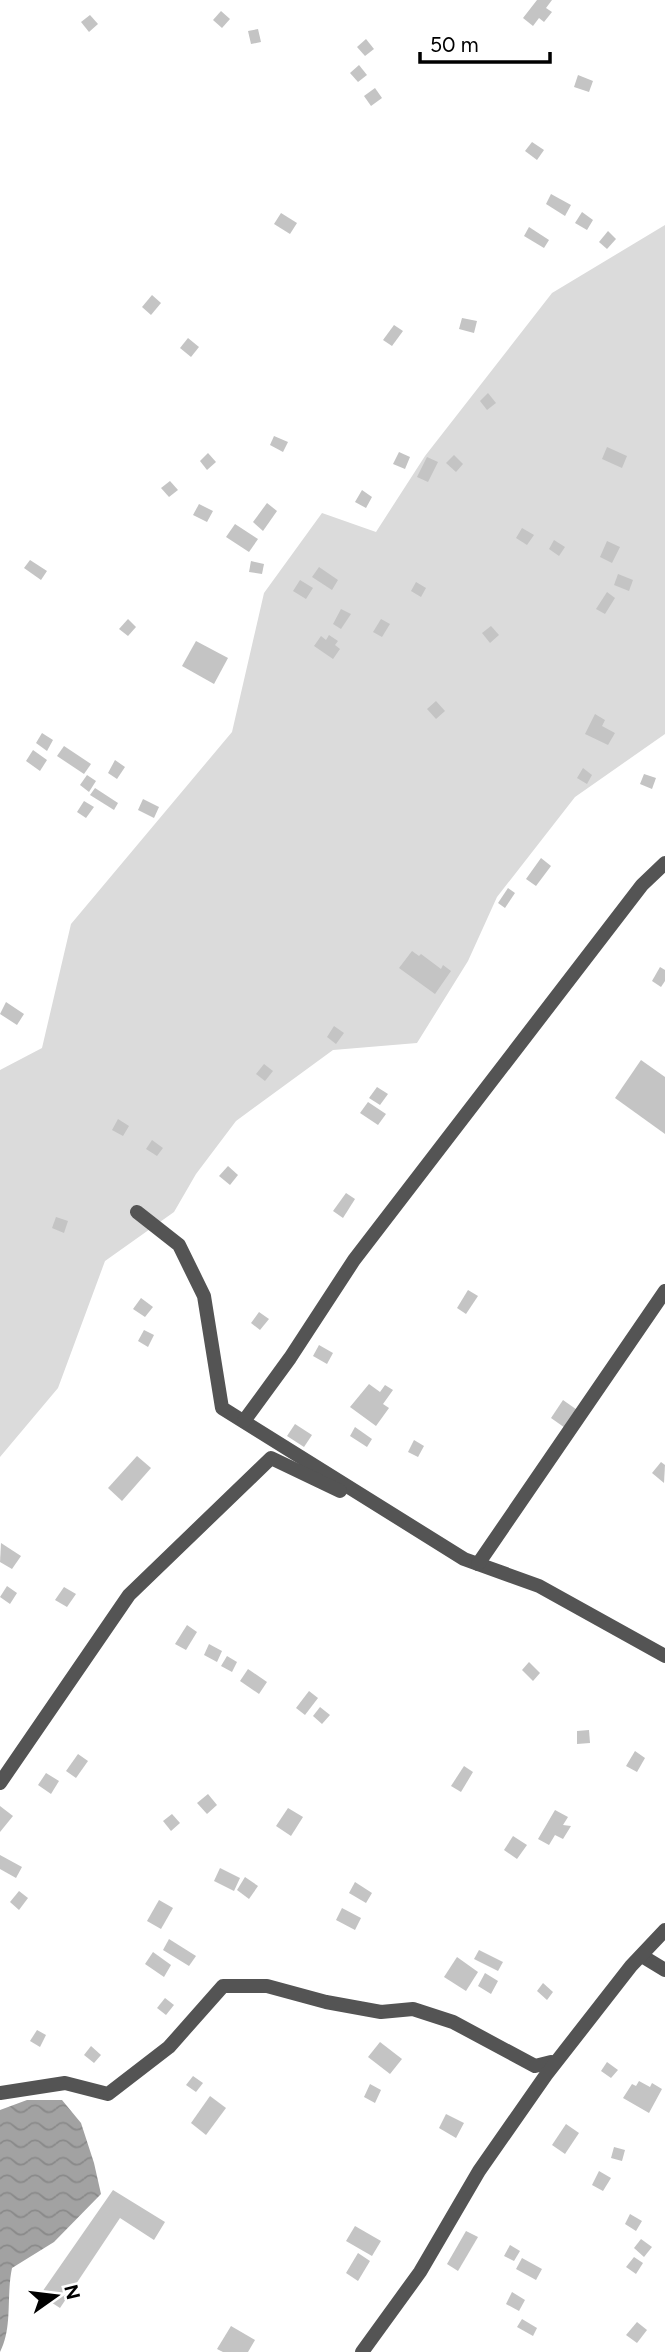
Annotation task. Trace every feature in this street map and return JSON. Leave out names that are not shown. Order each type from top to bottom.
[{"type":"street","points":[[244,1422],[290,1358],[354,1260],[642,884],[663,869]]},
{"type":"street","points":[[137,1212],[179,1245],[204,1296],[222,1408],[464,1559],[539,1586],[665,1656]]},
{"type":"street","points":[[478,1564],[665,1292]]},
{"type":"street","points":[[0,1783],[129,1595],[271,1458],[516,1575]]},
{"type":"street","points":[[362,2352],[420,2272],[479,2171],[546,2075],[631,1966],[665,1930]]},
{"type":"street","points":[[642,1955],[665,1970]]},
{"type":"street","points":[[0,2093],[65,2082],[108,2094],[169,2047],[223,1986],[267,1986],[326,2002],[381,2012],[413,2009],[453,2022],[535,2066],[551,2062]]},
{"type":"shaded area","points":[[665,225],[665,734],[575,797],[497,897],[468,961],[417,1043],[333,1050],[236,1121],[196,1174],[174,1212],[105,1261],[58,1388],[0,1457],[0,1070],[42,1048],[71,924],[232,732],[264,593],[322,513],[376,532],[425,456],[552,293]]},
{"type":"water","points":[[27,2100],[62,2100],[81,2123],[101,2194],[54,2242],[12,2268],[7,2332],[0,2352],[0,2110]]},
{"type":"building","points":[[537,0],[552,0],[546,8],[552,12],[544,22],[539,18],[533,26],[523,18]]},
{"type":"building","points":[[221,11],[230,19],[222,28],[213,20]]},
{"type":"building","points":[[90,15],[98,24],[89,32],[81,22]]},
{"type":"building","points":[[258,29],[261,42],[251,44],[248,31]]},
{"type":"building","points":[[366,39],[374,49],[365,56],[357,47]]},
{"type":"building","points":[[359,65],[367,75],[358,82],[350,73]]},
{"type":"building","points":[[578,75],[593,81],[589,92],[574,87]]},
{"type":"building","points":[[375,88],[382,98],[371,106],[364,96]]},
{"type":"building","points":[[532,142],[544,150],[537,160],[525,151]]},
{"type":"building","points":[[551,194],[571,205],[565,216],[546,204]]},
{"type":"building","points":[[582,212],[593,220],[587,230],[575,223]]},
{"type":"building","points":[[281,213],[297,223],[290,234],[274,224]]},
{"type":"building","points":[[529,227],[549,240],[544,248],[524,236]]},
{"type":"building","points":[[608,231],[616,239],[607,249],[599,242]]},
{"type":"building","points":[[152,295],[161,303],[151,315],[142,307]]},
{"type":"building","points":[[462,318],[477,321],[474,333],[459,329]]},
{"type":"building","points":[[394,325],[403,331],[392,346],[383,340]]},
{"type":"building","points":[[188,338],[199,347],[191,357],[180,348]]},
{"type":"building","points":[[488,393],[496,403],[487,410],[480,401]]},
{"type":"building","points":[[274,436],[288,442],[283,452],[270,445]]},
{"type":"building","points":[[607,447],[627,456],[622,468],[602,459]]},
{"type":"building","points":[[399,452],[410,457],[405,469],[393,464]]},
{"type":"building","points":[[208,453],[216,462],[207,470],[200,461]]},
{"type":"building","points":[[454,455],[463,464],[456,472],[446,463]]},
{"type":"building","points":[[427,457],[438,462],[428,482],[417,477]]},
{"type":"building","points":[[170,481],[178,490],[169,497],[161,488]]},
{"type":"building","points":[[362,490],[372,497],[366,508],[355,502]]},
{"type":"building","points":[[267,503],[277,511],[263,531],[253,522]]},
{"type":"building","points":[[199,504],[213,511],[207,522],[193,515]]},
{"type":"building","points":[[235,524],[258,539],[249,552],[226,537]]},
{"type":"building","points":[[522,528],[534,535],[527,545],[516,538]]},
{"type":"building","points":[[554,540],[565,547],[559,556],[549,549]]},
{"type":"building","points":[[607,541],[620,547],[612,563],[600,557]]},
{"type":"building","points":[[30,560],[47,571],[41,580],[24,568]]},
{"type":"building","points":[[251,561],[264,564],[262,574],[249,572]]},
{"type":"building","points":[[319,567],[338,580],[332,590],[312,577]]},
{"type":"building","points":[[618,574],[633,580],[629,591],[614,585]]},
{"type":"building","points":[[300,580],[313,588],[306,599],[293,591]]},
{"type":"building","points":[[416,582],[426,588],[421,597],[411,591]]},
{"type":"building","points":[[607,592],[615,598],[605,614],[596,609]]},
{"type":"building","points":[[341,609],[351,614],[341,629],[333,624]]},
{"type":"building","points":[[128,619],[136,627],[128,636],[119,629]]},
{"type":"building","points":[[381,619],[390,624],[382,637],[373,632]]},
{"type":"building","points":[[491,626],[499,635],[490,643],[482,633]]},
{"type":"building","points":[[329,635],[338,641],[335,645],[340,649],[333,659],[314,646],[321,636],[326,640]]},
{"type":"building","points":[[196,641],[228,658],[214,684],[182,666]]},
{"type":"building","points":[[436,701],[445,711],[436,719],[427,709]]},
{"type":"building","points":[[595,714],[605,720],[602,726],[615,733],[608,745],[585,734]]},
{"type":"building","points":[[42,733],[53,740],[47,751],[36,743]]},
{"type":"building","points":[[64,746],[91,764],[84,774],[57,756]]},
{"type":"building","points":[[33,750],[47,760],[40,771],[26,761]]},
{"type":"building","points":[[115,760],[125,767],[117,779],[108,773]]},
{"type":"building","points":[[583,768],[592,775],[587,784],[577,778]]},
{"type":"building","points":[[644,774],[656,778],[652,789],[640,784]]},
{"type":"building","points":[[87,775],[96,781],[89,792],[80,785]]},
{"type":"building","points":[[95,788],[118,803],[114,810],[90,795]]},
{"type":"building","points":[[143,799],[159,807],[154,818],[138,810]]},
{"type":"building","points":[[84,801],[94,807],[86,818],[77,812]]},
{"type":"building","points":[[541,858],[551,866],[536,886],[526,879]]},
{"type":"building","points":[[508,888],[515,893],[505,908],[498,903]]},
{"type":"building","points":[[412,951],[419,956],[421,954],[441,969],[443,965],[451,971],[435,994],[399,968]]},
{"type":"building","points":[[660,967],[665,970],[665,981],[661,987],[652,981]]},
{"type":"building","points":[[6,1002],[24,1014],[17,1025],[0,1014]]},
{"type":"building","points":[[334,1026],[344,1033],[336,1044],[327,1037]]},
{"type":"building","points":[[641,1060],[665,1077],[665,1134],[615,1098]]},
{"type":"building","points":[[264,1064],[273,1071],[265,1081],[256,1074]]},
{"type":"building","points":[[377,1087],[388,1094],[380,1105],[369,1098]]},
{"type":"building","points":[[368,1102],[386,1114],[378,1125],[360,1113]]},
{"type":"building","points":[[118,1119],[129,1126],[123,1136],[112,1130]]},
{"type":"building","points":[[152,1140],[163,1148],[157,1156],[146,1149]]},
{"type":"building","points":[[228,1166],[238,1175],[230,1185],[219,1176]]},
{"type":"building","points":[[346,1193],[355,1199],[343,1218],[333,1211]]},
{"type":"building","points":[[56,1217],[68,1221],[64,1233],[52,1228]]},
{"type":"building","points":[[468,1290],[478,1296],[466,1314],[457,1308]]},
{"type":"building","points":[[141,1298],[153,1307],[145,1317],[133,1309]]},
{"type":"building","points":[[259,1312],[269,1319],[260,1330],[251,1323]]},
{"type":"building","points":[[144,1330],[154,1335],[148,1347],[138,1341]]},
{"type":"building","points":[[319,1345],[333,1353],[327,1364],[313,1356]]},
{"type":"building","points":[[369,1384],[380,1392],[385,1385],[393,1390],[383,1404],[389,1408],[376,1426],[350,1407]]},
{"type":"building","points":[[563,1400],[580,1412],[568,1430],[551,1418]]},
{"type":"building","points":[[295,1424],[312,1435],[304,1447],[287,1436]]},
{"type":"building","points":[[355,1427],[372,1439],[367,1447],[350,1436]]},
{"type":"building","points":[[414,1440],[424,1446],[418,1457],[408,1452]]},
{"type":"building","points":[[137,1456],[151,1468],[122,1501],[108,1488]]},
{"type":"building","points":[[661,1462],[665,1465],[664,1483],[652,1473]]},
{"type":"building","points":[[1,1543],[21,1556],[12,1569],[0,1562]]},
{"type":"building","points":[[7,1586],[17,1593],[10,1604],[0,1597]]},
{"type":"building","points":[[64,1587],[76,1594],[67,1607],[55,1600]]},
{"type":"building","points":[[187,1625],[197,1632],[186,1650],[175,1644]]},
{"type":"building","points":[[209,1644],[222,1651],[217,1662],[204,1655]]},
{"type":"building","points":[[227,1656],[237,1662],[232,1672],[221,1666]]},
{"type":"building","points":[[529,1662],[540,1673],[533,1681],[522,1670]]},
{"type":"building","points":[[248,1669],[267,1682],[259,1694],[240,1681]]},
{"type":"building","points":[[309,1691],[318,1698],[305,1715],[296,1708]]},
{"type":"building","points":[[320,1707],[330,1715],[322,1724],[313,1716]]},
{"type":"building","points":[[589,1730],[590,1743],[577,1744],[577,1731]]},
{"type":"building","points":[[635,1751],[645,1758],[637,1772],[626,1766]]},
{"type":"building","points":[[78,1754],[88,1761],[76,1778],[66,1771]]},
{"type":"building","points":[[464,1766],[473,1772],[461,1792],[451,1786]]},
{"type":"building","points":[[46,1773],[59,1781],[51,1794],[38,1785]]},
{"type":"building","points":[[208,1794],[217,1805],[207,1814],[197,1803]]},
{"type":"building","points":[[0,1806],[13,1816],[0,1832]]},
{"type":"building","points":[[288,1808],[303,1817],[291,1836],[276,1826]]},
{"type":"building","points":[[555,1810],[568,1817],[563,1825],[571,1826],[563,1839],[555,1835],[549,1845],[538,1839]]},
{"type":"building","points":[[172,1814],[180,1823],[171,1831],[163,1821]]},
{"type":"building","points":[[513,1836],[527,1845],[517,1859],[504,1850]]},
{"type":"building","points":[[0,1855],[22,1867],[16,1878],[0,1869]]},
{"type":"building","points":[[220,1868],[240,1878],[234,1891],[214,1881]]},
{"type":"building","points":[[245,1877],[258,1886],[249,1899],[237,1890]]},
{"type":"building","points":[[355,1882],[372,1893],[366,1903],[349,1893]]},
{"type":"building","points":[[19,1891],[28,1898],[19,1910],[10,1902]]},
{"type":"building","points":[[159,1900],[173,1908],[161,1929],[147,1921]]},
{"type":"building","points":[[342,1908],[361,1918],[355,1930],[336,1920]]},
{"type":"building","points":[[169,1939],[196,1956],[189,1966],[163,1950]]},
{"type":"building","points":[[479,1950],[503,1962],[498,1971],[474,1959]]},
{"type":"building","points":[[153,1952],[171,1965],[164,1977],[145,1964]]},
{"type":"building","points":[[457,1957],[478,1972],[466,1991],[444,1977]]},
{"type":"building","points":[[485,1973],[498,1981],[491,1994],[478,1986]]},
{"type":"building","points":[[543,1983],[553,1992],[547,2000],[537,1991]]},
{"type":"building","points":[[165,1998],[174,2005],[166,2015],[157,2008]]},
{"type":"building","points":[[37,2030],[46,2035],[40,2047],[30,2041]]},
{"type":"building","points":[[380,2042],[402,2059],[390,2074],[368,2057]]},
{"type":"building","points":[[91,2046],[101,2055],[94,2063],[84,2055]]},
{"type":"building","points":[[607,2062],[618,2070],[611,2078],[601,2071]]},
{"type":"building","points":[[193,2076],[203,2083],[196,2092],[186,2085]]},
{"type":"building","points":[[639,2081],[650,2087],[652,2083],[662,2089],[649,2113],[623,2098],[632,2084],[636,2086]]},
{"type":"building","points":[[370,2084],[381,2090],[375,2103],[364,2097]]},
{"type":"building","points":[[210,2096],[226,2108],[206,2135],[191,2123]]},
{"type":"building","points":[[446,2114],[464,2123],[456,2138],[439,2128]]},
{"type":"building","points":[[566,2124],[579,2133],[565,2154],[552,2145]]},
{"type":"building","points":[[614,2147],[625,2150],[622,2161],[611,2158]]},
{"type":"building","points":[[599,2171],[611,2178],[603,2191],[592,2185]]},
{"type":"building","points":[[113,2190],[165,2222],[154,2240],[120,2218],[60,2308],[40,2295]]},
{"type":"building","points":[[630,2214],[642,2221],[636,2231],[625,2224]]},
{"type":"building","points":[[355,2226],[381,2241],[372,2256],[346,2241]]},
{"type":"building","points":[[466,2231],[478,2237],[458,2271],[447,2264]]},
{"type":"building","points":[[641,2239],[652,2247],[644,2257],[634,2248]]},
{"type":"building","points":[[510,2245],[520,2251],[514,2261],[504,2256]]},
{"type":"building","points":[[358,2253],[370,2261],[358,2281],[346,2273]]},
{"type":"building","points":[[634,2257],[643,2263],[636,2274],[626,2267]]},
{"type":"building","points":[[522,2258],[542,2269],[536,2280],[516,2269]]},
{"type":"building","points":[[512,2292],[525,2300],[519,2311],[506,2304]]},
{"type":"building","points":[[522,2319],[537,2328],[533,2336],[517,2327]]},
{"type":"building","points":[[637,2322],[647,2330],[637,2343],[626,2335]]},
{"type":"building","points":[[231,2326],[255,2340],[248,2352],[223,2352],[217,2349]]}]
